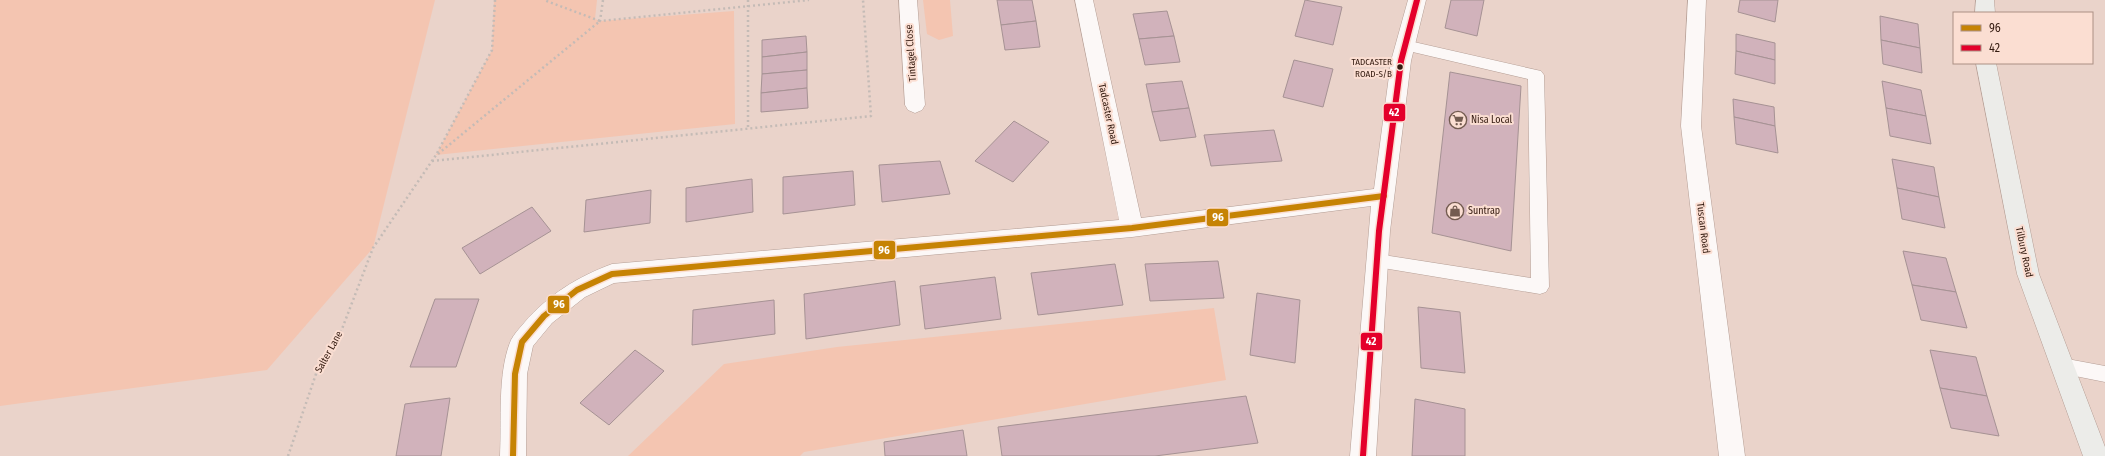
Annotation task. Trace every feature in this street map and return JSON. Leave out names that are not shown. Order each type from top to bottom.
[{"type":"street","name":"Tintagel Close","points":[[908,0],[915,105]]},
{"type":"street","name":"Tadcaster Road","points":[[1084,0],[1132,228]]},
{"type":"street","points":[[1363,456],[1377,261],[1384,196],[1401,61],[1418,0]]},
{"type":"street","name":"Tuscan Road","points":[[1697,0],[1691,126],[1732,456]]},
{"type":"street","points":[[1984,0],[1985,12]]},
{"type":"street","name":"Tilbury Road","points":[[1986,64],[2028,274],[2096,456]]},
{"type":"street","points":[[513,456],[515,374],[522,342],[544,316],[577,290],[612,274],[1132,228],[1384,196]]},
{"type":"lane","points":[[1377,261],[1540,287],[1536,75],[1405,45]]},
{"type":"lane","points":[[2062,366],[2105,374]]},
{"type":"path","points":[[436,155],[492,50],[495,0]]},
{"type":"path","points":[[544,0],[600,21],[810,0]]},
{"type":"path","points":[[436,155],[600,21],[603,0]]},
{"type":"path","points":[[748,0],[748,128]]},
{"type":"path","points":[[432,161],[871,116],[863,0]]},
{"type":"path","name":"Salter Lane","points":[[288,456],[317,371],[342,328],[373,248],[436,155]]},
{"type":"shaded area","points":[[0,0],[435,0],[373,248],[267,370],[0,406]]},
{"type":"shaded area","points":[[494,0],[597,0],[595,19],[600,21],[734,11],[735,124],[436,155],[492,50]]},
{"type":"shaded area","points":[[923,0],[950,0],[953,36],[939,40],[927,34]]},
{"type":"shaded area","points":[[1214,308],[1226,380],[804,452],[800,456],[628,456],[724,364],[837,347]]},
{"type":"building","points":[[997,0],[1032,0],[1036,21],[1001,25]]},
{"type":"building","points":[[1305,0],[1342,7],[1333,45],[1295,36]]},
{"type":"building","points":[[1451,0],[1484,0],[1477,36],[1445,28]]},
{"type":"building","points":[[1740,0],[1778,0],[1775,22],[1738,12]]},
{"type":"building","points":[[1167,11],[1174,36],[1139,39],[1133,14]]},
{"type":"building","points":[[1880,16],[1918,24],[1920,48],[1881,40]]},
{"type":"building","points":[[1036,21],[1040,47],[1005,50],[1001,25]]},
{"type":"building","points":[[1736,34],[1775,43],[1775,60],[1736,51]]},
{"type":"building","points":[[806,36],[807,52],[762,57],[762,40]]},
{"type":"building","points":[[1174,36],[1180,62],[1145,65],[1139,39]]},
{"type":"building","points":[[1881,40],[1920,48],[1922,73],[1883,64]]},
{"type":"building","points":[[1736,51],[1775,60],[1775,84],[1735,74]]},
{"type":"building","points":[[807,52],[807,70],[762,74],[762,57]]},
{"type":"building","points":[[1294,60],[1333,69],[1323,107],[1283,97]]},
{"type":"building","points":[[807,70],[807,88],[761,93],[762,74]]},
{"type":"building","points":[[1450,72],[1521,86],[1511,251],[1432,233]]},
{"type":"building","points":[[1182,81],[1189,108],[1152,112],[1146,84]]},
{"type":"building","points":[[1882,81],[1921,90],[1926,116],[1886,108]]},
{"type":"building","points":[[807,88],[808,108],[761,112],[761,93]]},
{"type":"building","points":[[1733,99],[1774,107],[1775,126],[1734,117]]},
{"type":"building","points":[[1189,108],[1196,137],[1160,141],[1152,112]]},
{"type":"building","points":[[1886,108],[1926,116],[1931,144],[1890,136]]},
{"type":"building","points":[[1734,117],[1775,126],[1778,153],[1736,144]]},
{"type":"building","points":[[1014,121],[1049,142],[1013,182],[975,161]]},
{"type":"building","points":[[1274,130],[1282,161],[1211,166],[1204,135]]},
{"type":"building","points":[[1892,159],[1934,167],[1939,197],[1897,188]]},
{"type":"building","points":[[940,161],[950,194],[882,202],[879,165]]},
{"type":"building","points":[[853,171],[855,205],[783,214],[783,177]]},
{"type":"building","points":[[752,179],[753,212],[686,222],[686,188]]},
{"type":"building","points":[[1897,188],[1939,197],[1945,228],[1902,219]]},
{"type":"building","points":[[651,190],[650,223],[584,232],[586,200]]},
{"type":"building","points":[[532,207],[551,231],[480,274],[462,248]]},
{"type":"building","points":[[1903,251],[1946,258],[1956,292],[1912,285]]},
{"type":"building","points":[[1218,261],[1224,298],[1150,301],[1145,264]]},
{"type":"building","points":[[1115,264],[1123,305],[1038,315],[1031,273]]},
{"type":"building","points":[[995,277],[1001,319],[925,329],[920,286]]},
{"type":"building","points":[[895,281],[900,325],[806,339],[804,294]]},
{"type":"building","points":[[1912,285],[1956,292],[1967,328],[1921,320]]},
{"type":"building","points":[[1257,293],[1300,300],[1295,363],[1250,355]]},
{"type":"building","points":[[435,299],[479,299],[456,367],[410,367]]},
{"type":"building","points":[[774,300],[775,334],[692,345],[693,310]]},
{"type":"building","points":[[1418,307],[1460,312],[1465,373],[1421,368]]},
{"type":"building","points":[[635,350],[664,371],[609,425],[580,403]]},
{"type":"building","points":[[1930,350],[1976,357],[1987,396],[1940,388]]},
{"type":"building","points":[[1940,388],[1987,396],[1999,436],[1951,428]]},
{"type":"building","points":[[1246,396],[1258,443],[1155,456],[1002,456],[998,427]]},
{"type":"building","points":[[450,398],[441,456],[396,456],[405,404]]},
{"type":"building","points":[[1415,399],[1465,409],[1465,456],[1412,456]]},
{"type":"building","points":[[963,430],[967,456],[885,456],[884,442]]},
{"type":"transit line","name":"42","points":[[1363,456],[1379,231],[1401,61],[1417,0]]},
{"type":"transit line","name":"96","points":[[513,456],[515,374],[522,342],[544,316],[577,290],[612,274],[1132,228],[1384,196]]},
{"type":"place","name":"TADCASTER ROAD-S/B","points":[[1400,67]]},
{"type":"place","name":"Nisa Local","points":[[1458,120]]},
{"type":"place","name":"Suntrap","points":[[1455,211]]}]
